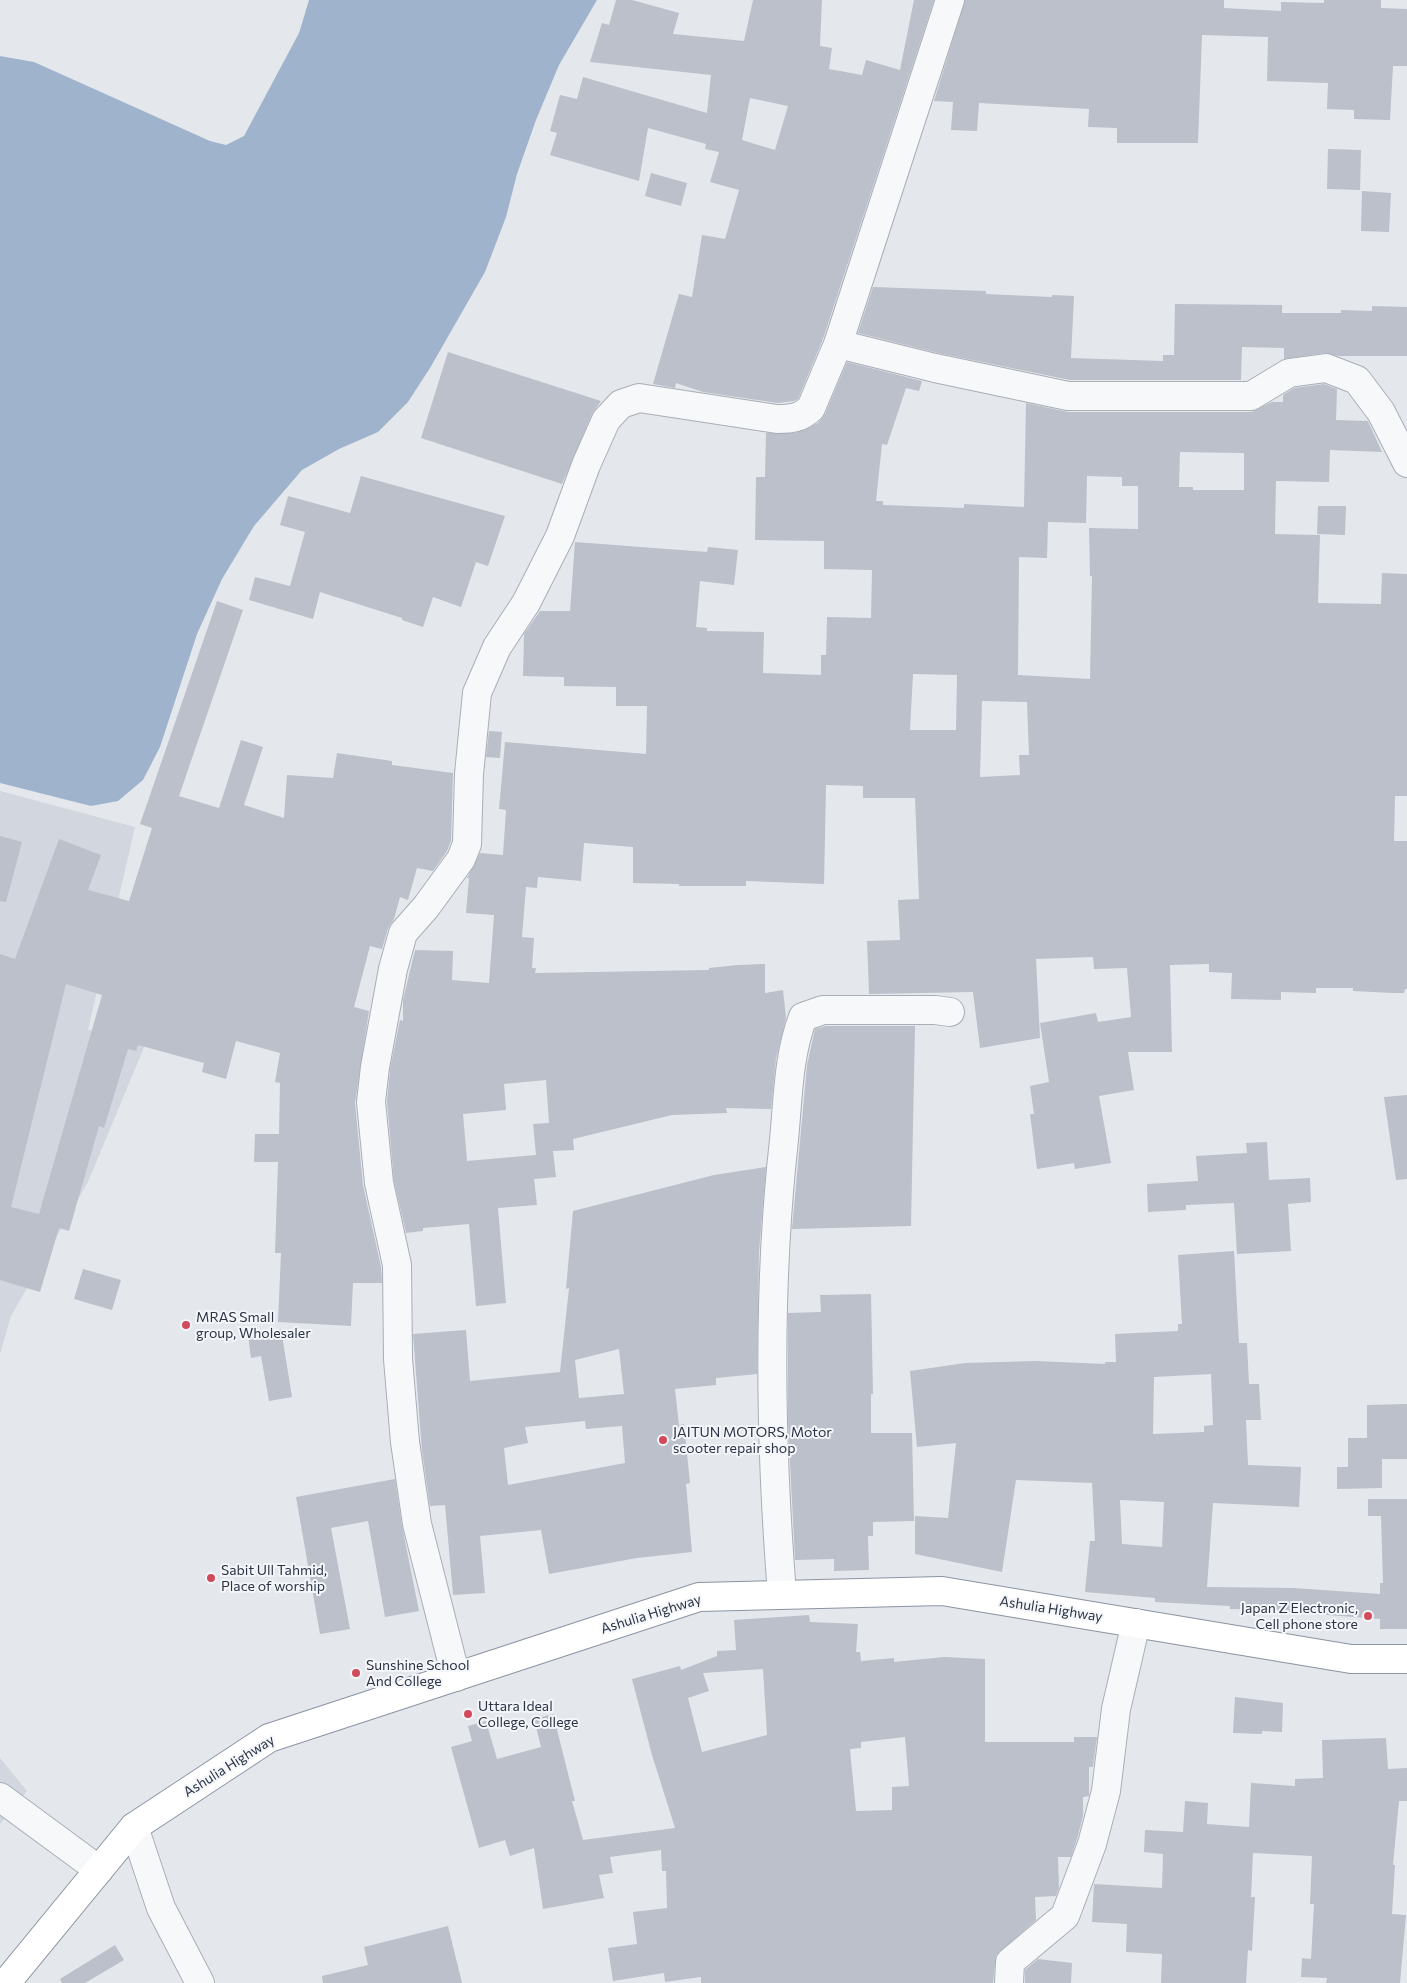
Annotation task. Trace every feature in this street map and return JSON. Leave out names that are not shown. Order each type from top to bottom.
[{"type":"highway","name":"Ashulia Highway","points":[[6,1983],[134,1827],[269,1738],[699,1597],[942,1591],[1351,1659],[1407,1659]]},
{"type":"street","points":[[456,1677],[418,1524],[405,1442],[398,1359],[397,1266],[379,1183],[371,1102],[393,969],[402,933],[426,907],[461,859],[466,844],[469,774],[477,693],[497,647],[526,604],[560,536],[586,465],[606,420],[621,404],[639,398],[761,418],[793,419],[804,415],[811,408],[838,344],[950,0]]},
{"type":"street","points":[[838,344],[935,368],[1068,396],[1251,396],[1289,372],[1326,368],[1357,380],[1381,412],[1407,463]]},
{"type":"street","points":[[782,1594],[774,1492],[771,1322],[778,1186],[794,1040],[803,1017],[823,1010],[935,1010],[950,1012]]},
{"type":"street","points":[[1009,1983],[1010,1962],[1065,1916],[1092,1844],[1106,1791],[1116,1709],[1136,1623]]},
{"type":"street","points":[[0,1796],[45,1832],[99,1870]]},
{"type":"street","points":[[134,1827],[161,1908],[200,1983]]},
{"type":"shaded area","points":[[0,791],[135,827],[88,1030],[150,1033],[88,1182],[11,1316],[0,1354]]},
{"type":"shaded area","points":[[0,1758],[27,1791],[0,1824]]},
{"type":"water","points":[[309,0],[597,0],[559,65],[536,120],[517,174],[506,217],[485,272],[430,368],[408,402],[378,432],[339,449],[302,470],[254,526],[222,579],[197,634],[160,747],[143,780],[118,801],[91,806],[0,783],[0,56],[34,62],[210,141],[226,145],[244,136],[299,33]]},
{"type":"building","points":[[616,0],[632,0],[679,13],[673,34],[744,41],[753,0],[822,0],[820,46],[832,48],[829,69],[862,75],[866,60],[900,70],[914,0],[934,0],[823,339],[798,399],[794,401],[778,403],[703,392],[676,383],[675,388],[653,384],[679,294],[692,297],[702,235],[725,239],[739,190],[710,182],[719,152],[705,149],[706,144],[648,128],[639,181],[550,155],[557,133],[550,131],[560,95],[577,99],[583,77],[707,113],[711,75],[590,62],[602,23],[609,25]],"holes":[[[750,98],[788,106],[775,150],[742,140]]]},
{"type":"building","points":[[965,0],[1224,0],[1224,8],[1281,11],[1281,2],[1324,3],[1324,0],[1381,0],[1381,8],[1407,9],[1407,66],[1393,66],[1390,120],[1354,119],[1354,110],[1327,109],[1328,83],[1267,81],[1268,37],[1202,35],[1198,143],[1117,143],[1117,128],[1088,127],[1089,109],[979,103],[977,131],[951,130],[953,102],[934,101]]},
{"type":"building","points":[[1328,149],[1361,150],[1360,190],[1327,189]]},
{"type":"building","points":[[651,173],[687,183],[681,206],[645,196]]},
{"type":"building","points":[[1362,191],[1391,193],[1389,232],[1361,231]]},
{"type":"building","points":[[873,287],[986,291],[986,294],[1052,297],[1052,295],[1074,296],[1071,358],[1163,361],[1163,355],[1174,355],[1175,304],[1282,305],[1282,313],[1341,313],[1341,310],[1372,311],[1372,306],[1407,307],[1407,356],[1338,356],[1324,353],[1284,359],[1284,348],[1242,347],[1241,380],[1070,380],[938,353],[858,333]]},
{"type":"building","points":[[448,352],[601,401],[592,414],[562,484],[421,438]]},
{"type":"building","points":[[847,362],[922,381],[919,391],[906,388],[887,445],[882,444],[876,501],[883,501],[883,505],[964,508],[964,504],[1024,507],[1026,403],[1068,412],[1251,412],[1272,402],[1283,402],[1283,395],[1294,388],[1324,384],[1337,389],[1336,420],[1368,421],[1382,452],[1330,450],[1329,482],[1276,481],[1275,534],[1320,535],[1318,603],[1381,604],[1382,573],[1407,574],[1407,796],[1395,796],[1394,841],[1407,841],[1407,989],[1405,989],[1404,993],[1393,993],[1353,991],[1353,988],[1316,988],[1316,993],[1281,992],[1281,1000],[1231,999],[1232,973],[1209,972],[1209,964],[1170,965],[1172,1052],[1128,1052],[1134,1090],[1099,1096],[1111,1163],[1075,1169],[1074,1163],[1037,1169],[1030,1114],[1034,1114],[1030,1086],[1049,1082],[1040,1023],[1096,1013],[1098,1022],[1131,1017],[1127,968],[1094,969],[1093,957],[1036,959],[1040,1038],[980,1048],[973,992],[869,994],[867,941],[900,940],[898,900],[919,899],[915,798],[863,798],[863,786],[826,785],[824,884],[746,881],[746,886],[679,886],[679,884],[633,883],[633,847],[584,843],[581,881],[538,877],[537,888],[526,887],[522,937],[534,938],[532,968],[536,968],[535,973],[709,970],[709,968],[765,964],[765,993],[783,990],[786,1018],[776,1059],[771,1109],[726,1108],[727,1113],[672,1115],[573,1139],[574,1150],[553,1151],[556,1177],[534,1179],[537,1205],[498,1208],[506,1303],[476,1306],[469,1224],[423,1228],[423,1231],[406,1233],[394,1181],[387,1102],[390,1069],[400,1020],[403,1021],[403,1000],[415,950],[453,951],[452,980],[489,983],[494,915],[466,913],[469,878],[467,878],[480,853],[503,855],[506,810],[499,809],[505,742],[646,754],[647,706],[616,706],[616,687],[564,686],[564,677],[523,676],[524,634],[540,611],[570,611],[575,542],[707,552],[708,547],[738,550],[734,585],[700,581],[696,627],[707,628],[707,631],[764,632],[763,673],[821,675],[821,655],[826,655],[827,617],[871,618],[872,570],[824,569],[824,541],[755,540],[756,477],[765,477],[766,433],[795,433],[818,423],[825,414]],"holes":[[[1180,452],[1244,453],[1244,490],[1193,490],[1193,487],[1179,487]],[[1087,476],[1122,477],[1122,486],[1138,486],[1138,529],[1089,528],[1090,576],[1092,576],[1090,679],[1018,675],[1019,557],[1047,558],[1048,522],[1086,523]],[[913,674],[957,675],[956,730],[910,730]],[[982,701],[1027,702],[1029,755],[1019,755],[1020,775],[980,777]],[[546,1080],[549,1123],[533,1124],[536,1155],[467,1161],[463,1114],[506,1110],[504,1084]]]},
{"type":"building","points":[[361,476],[505,516],[488,566],[476,562],[461,607],[433,597],[423,627],[402,620],[402,618],[320,592],[313,619],[249,600],[255,577],[290,586],[305,532],[280,525],[288,496],[350,513]]},
{"type":"building","points":[[1318,506],[1346,506],[1345,535],[1317,534]]},
{"type":"building","points":[[217,601],[243,610],[179,796],[219,808],[241,740],[263,747],[244,805],[284,818],[287,775],[333,778],[337,753],[392,761],[392,765],[453,773],[451,841],[447,851],[433,871],[417,868],[408,900],[400,897],[394,919],[388,928],[382,949],[370,946],[354,1007],[369,1011],[355,1103],[363,1185],[381,1267],[382,1283],[353,1283],[351,1326],[278,1322],[281,1253],[275,1253],[278,1162],[254,1162],[255,1134],[279,1134],[280,1083],[275,1082],[280,1053],[236,1041],[226,1079],[202,1072],[204,1063],[138,1045],[136,1051],[128,1049],[104,1128],[99,1126],[69,1231],[59,1228],[40,1292],[0,1280],[0,954],[15,959],[59,839],[101,855],[88,890],[129,901],[152,828],[140,824]],"holes":[[[66,984],[102,995],[39,1214],[11,1207]]]},
{"type":"building","points":[[489,731],[502,732],[500,758],[486,757]]},
{"type":"building","points":[[0,836],[22,842],[6,902],[0,901]]},
{"type":"building","points":[[826,1026],[915,1026],[911,1226],[792,1229],[807,1065],[815,1029]]},
{"type":"building","points":[[1407,1095],[1407,1179],[1396,1180],[1384,1097]]},
{"type":"building","points":[[1267,1142],[1269,1180],[1310,1178],[1311,1202],[1288,1204],[1291,1251],[1237,1254],[1234,1203],[1186,1205],[1186,1210],[1148,1212],[1147,1184],[1198,1181],[1196,1156],[1247,1153],[1246,1143]]},
{"type":"building","points":[[766,1167],[759,1253],[757,1374],[716,1378],[716,1385],[675,1389],[679,1425],[684,1424],[690,1483],[686,1484],[692,1552],[637,1558],[549,1574],[541,1530],[480,1536],[485,1593],[453,1595],[445,1505],[430,1506],[422,1451],[413,1334],[466,1330],[470,1381],[560,1372],[569,1288],[566,1289],[573,1211],[714,1175]],"holes":[[[619,1349],[624,1394],[579,1398],[575,1360]],[[585,1421],[586,1429],[622,1426],[625,1463],[508,1485],[504,1448],[528,1443],[525,1427]]]},
{"type":"building","points":[[1234,1251],[1239,1343],[1247,1343],[1249,1384],[1259,1384],[1261,1420],[1246,1420],[1248,1465],[1301,1467],[1299,1507],[1213,1503],[1207,1587],[1294,1588],[1380,1594],[1380,1583],[1383,1583],[1381,1516],[1368,1516],[1368,1499],[1407,1499],[1407,1629],[1380,1629],[1380,1619],[1288,1612],[1288,1610],[1230,1609],[1230,1606],[1155,1602],[1155,1598],[1085,1592],[1090,1541],[1095,1541],[1092,1483],[1016,1480],[1002,1572],[915,1554],[915,1516],[948,1518],[956,1443],[917,1447],[910,1371],[965,1363],[1036,1361],[1105,1364],[1105,1362],[1116,1362],[1115,1334],[1178,1331],[1178,1324],[1182,1324],[1178,1255]],"holes":[[[1211,1374],[1213,1425],[1204,1426],[1204,1432],[1153,1434],[1154,1377]],[[1120,1500],[1164,1502],[1162,1547],[1122,1544]]]},
{"type":"building","points":[[83,1269],[121,1280],[112,1310],[74,1299]]},
{"type":"building","points":[[871,1294],[873,1394],[871,1394],[871,1433],[912,1433],[914,1521],[873,1522],[873,1536],[868,1536],[869,1570],[834,1571],[834,1559],[795,1560],[788,1423],[788,1313],[821,1312],[820,1295]]},
{"type":"building","points":[[281,1329],[292,1397],[269,1401],[261,1356],[251,1358],[248,1335]]},
{"type":"building","points":[[1407,1404],[1407,1459],[1382,1459],[1382,1488],[1337,1489],[1337,1467],[1348,1467],[1348,1438],[1367,1438],[1367,1405]]},
{"type":"building","points":[[395,1479],[402,1526],[419,1611],[385,1617],[368,1521],[331,1528],[350,1629],[320,1634],[296,1497]]},
{"type":"building","points":[[809,1615],[810,1622],[858,1624],[856,1652],[860,1652],[861,1661],[894,1658],[894,1662],[944,1657],[985,1659],[985,1742],[1074,1742],[1074,1737],[1097,1737],[1093,1767],[1089,1767],[1089,1796],[1083,1797],[1083,1816],[1077,1839],[1071,1857],[1058,1857],[1059,1888],[1056,1896],[1035,1897],[1036,1920],[996,1955],[993,1983],[701,1983],[701,1977],[665,1982],[664,1973],[613,1981],[608,1948],[637,1944],[633,1912],[667,1908],[666,1871],[662,1871],[661,1850],[610,1857],[613,1873],[599,1875],[604,1898],[543,1909],[534,1848],[510,1856],[505,1840],[479,1848],[451,1747],[472,1741],[468,1726],[486,1721],[497,1759],[541,1747],[534,1719],[553,1714],[575,1801],[572,1801],[583,1840],[675,1828],[652,1755],[632,1679],[680,1666],[681,1670],[717,1656],[717,1651],[736,1650],[734,1620]],"holes":[[[763,1669],[767,1735],[702,1752],[688,1698],[709,1691],[703,1673]],[[905,1737],[909,1786],[892,1787],[892,1810],[856,1811],[850,1749],[861,1748],[861,1742]]]},
{"type":"building","points":[[1235,1697],[1283,1703],[1282,1732],[1262,1731],[1262,1734],[1233,1733]]},
{"type":"building","points":[[1386,1738],[1388,1769],[1407,1768],[1407,1801],[1399,1801],[1393,1865],[1395,1865],[1392,1914],[1406,1915],[1400,1983],[1326,1983],[1327,1978],[1301,1977],[1302,1958],[1311,1959],[1314,1904],[1310,1904],[1312,1856],[1253,1853],[1251,1897],[1255,1897],[1252,1951],[1248,1950],[1246,1983],[1161,1983],[1162,1954],[1126,1952],[1127,1924],[1092,1922],[1094,1884],[1162,1888],[1163,1854],[1144,1852],[1145,1830],[1183,1832],[1185,1801],[1208,1803],[1207,1824],[1249,1827],[1251,1783],[1295,1786],[1295,1779],[1323,1778],[1322,1740]]},
{"type":"building","points":[[448,1926],[462,1983],[323,1983],[322,1976],[368,1965],[364,1947]]},
{"type":"building","points":[[115,1945],[124,1960],[85,1983],[62,1983],[60,1979]]},
{"type":"building","points":[[1038,1959],[1072,1963],[1071,1983],[1025,1983],[1025,1970]]},
{"type":"place","name":"MRAS Small group, Wholesaler","points":[[186,1325]]},
{"type":"place","name":"JAITUN MOTORS, Motor scooter repair shop","points":[[663,1440]]},
{"type":"place","name":"Sabit Ull Tahmid, Place of worship","points":[[211,1578]]},
{"type":"place","name":"Japan Z Electronic, Cell phone store","points":[[1368,1616]]},
{"type":"place","name":"Sunshine School And College","points":[[356,1673]]},
{"type":"place","name":"Uttara Ideal College, College","points":[[468,1714]]}]
